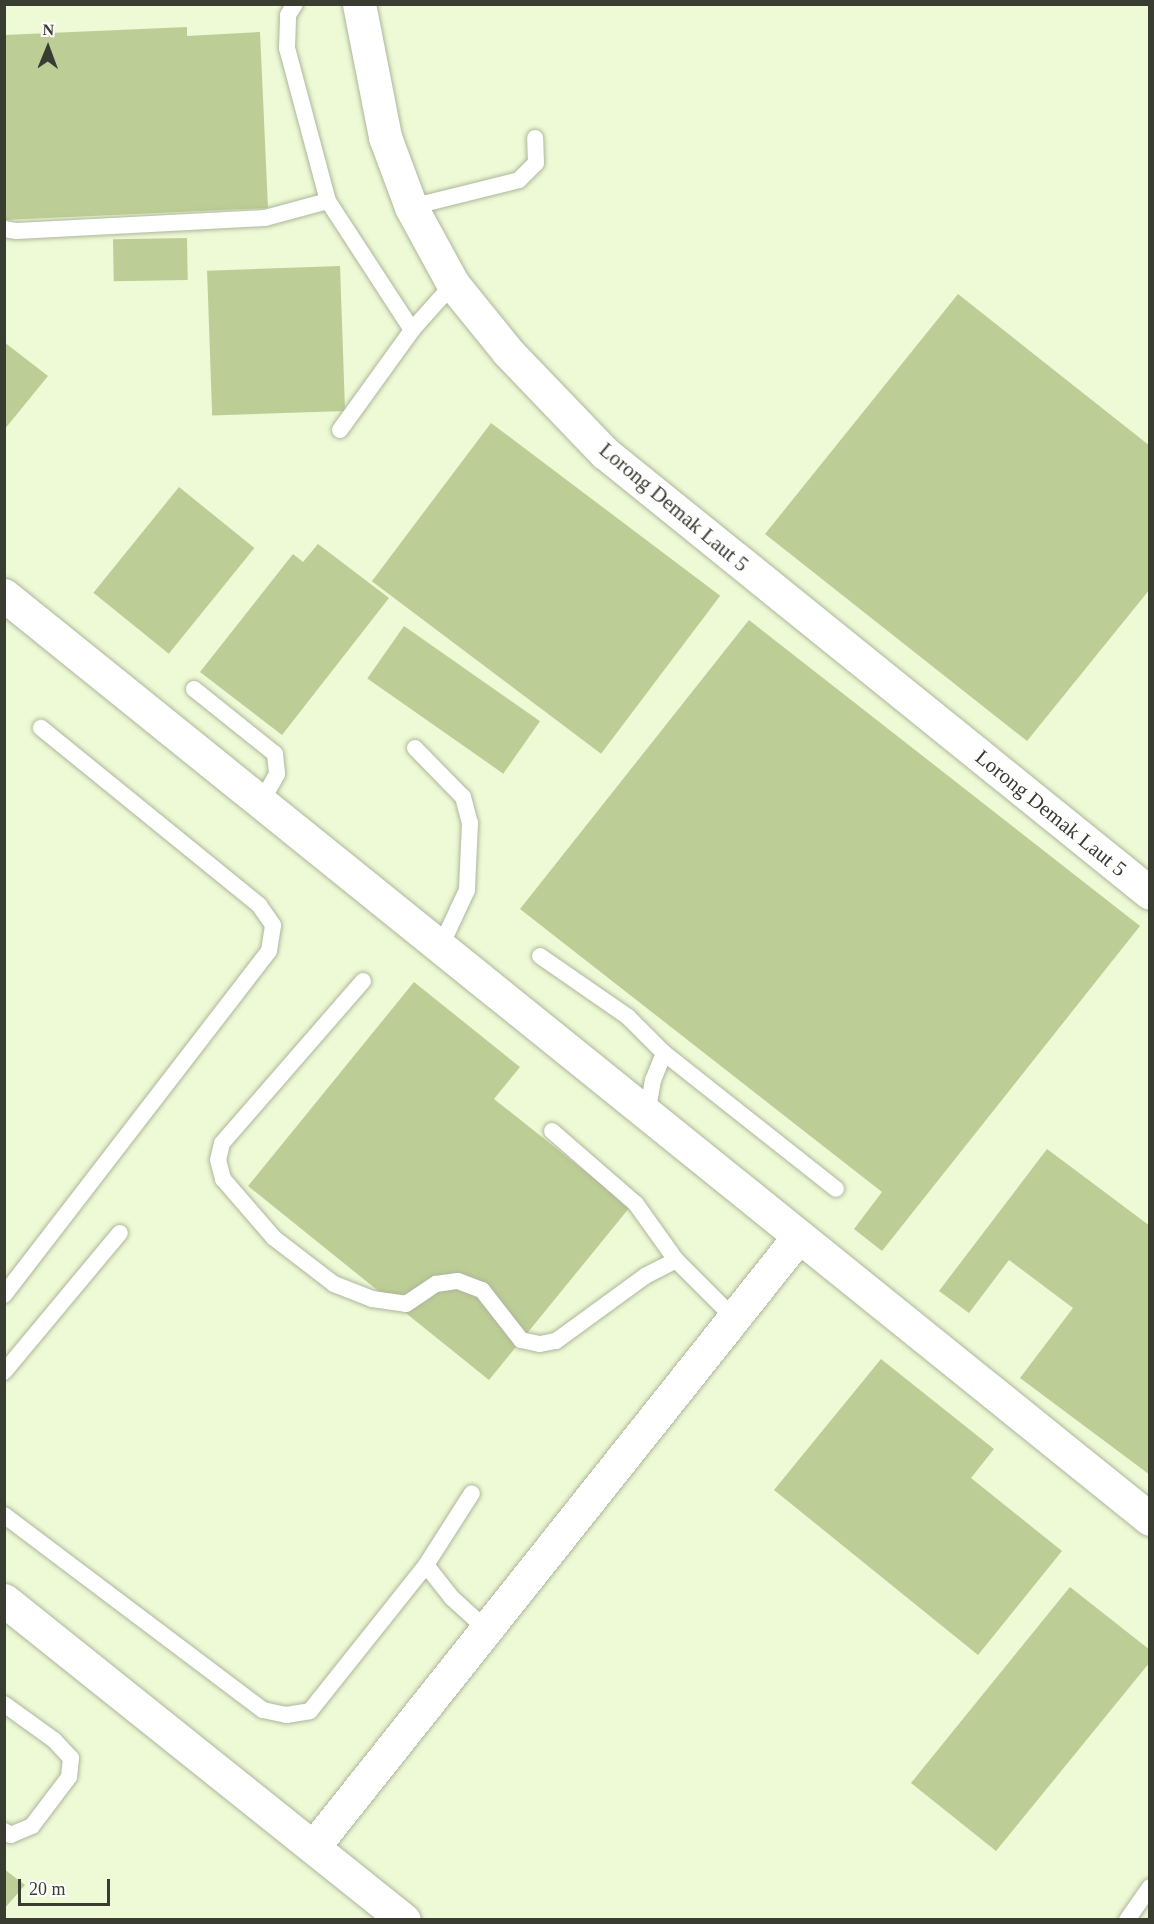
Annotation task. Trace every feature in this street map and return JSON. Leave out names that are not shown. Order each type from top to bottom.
[{"type":"street","name":"Lorong Demak Laut 5","points":[[359,4],[385,137],[411,207],[453,284],[508,352],[605,453],[1149,893]]},
{"type":"street","points":[[4,595],[1149,1519]]},
{"type":"street","points":[[314,1846],[732,1315],[799,1236]]},
{"type":"street","points":[[4,1600],[404,1920]]},
{"type":"lane","points":[[295,4],[288,15],[287,48],[328,201],[412,330]]},
{"type":"lane","points":[[411,207],[519,180],[536,163],[536,138]]},
{"type":"lane","points":[[4,229],[264,218],[328,201]]},
{"type":"lane","points":[[340,430],[412,330],[453,284]]},
{"type":"lane","points":[[194,689],[275,754],[277,774],[261,803]]},
{"type":"lane","points":[[4,1295],[268,951],[273,925],[259,904],[41,728]]},
{"type":"lane","points":[[415,748],[463,797],[470,823],[467,890],[440,948]]},
{"type":"lane","points":[[540,956],[628,1017],[664,1053],[836,1189]]},
{"type":"lane","points":[[363,981],[222,1143],[218,1160],[223,1179],[274,1238],[334,1284],[372,1299],[406,1304],[436,1284],[458,1281],[482,1290],[521,1340],[540,1344],[556,1341],[645,1276],[676,1260]]},
{"type":"lane","points":[[647,1115],[652,1080],[664,1053]]},
{"type":"lane","points":[[552,1131],[636,1204],[676,1260],[732,1315]]},
{"type":"lane","points":[[4,1372],[120,1233]]},
{"type":"lane","points":[[4,1515],[244,1698],[263,1710],[286,1715],[310,1711],[426,1565],[472,1493]]},
{"type":"lane","points":[[426,1565],[452,1598],[485,1628]]},
{"type":"lane","points":[[4,1704],[54,1740],[71,1758],[69,1777],[32,1826],[11,1835],[4,1831]]},
{"type":"lane","points":[[1127,1920],[1149,1887]]},
{"type":"shaded area","points":[[5,5],[1149,5],[1149,1920],[5,1920]]},
{"type":"building","points":[[187,27],[187,36],[260,32],[268,208],[4,220],[4,35]]},
{"type":"building","points":[[187,238],[188,280],[114,281],[113,239]]},
{"type":"building","points":[[340,266],[345,411],[212,416],[207,271]]},
{"type":"building","points":[[958,294],[1150,446],[1150,589],[1027,741],[765,534]]},
{"type":"building","points":[[4,342],[48,376],[4,430]]},
{"type":"building","points":[[491,423],[720,596],[601,754],[372,581]]},
{"type":"building","points":[[179,487],[254,548],[169,654],[93,593]]},
{"type":"building","points":[[318,544],[389,598],[282,735],[200,672],[293,554],[303,562]]},
{"type":"building","points":[[749,620],[1140,926],[882,1251],[854,1229],[882,1192],[520,909]]},
{"type":"building","points":[[404,626],[540,721],[503,774],[367,678]]},
{"type":"building","points":[[414,982],[520,1067],[494,1099],[630,1207],[489,1380],[248,1186]]},
{"type":"building","points":[[1047,1149],[1150,1226],[1150,1475],[1020,1378],[1073,1308],[1009,1260],[969,1313],[939,1291]]},
{"type":"building","points":[[881,1359],[994,1449],[971,1478],[1062,1551],[978,1655],[774,1490]]},
{"type":"building","points":[[1070,1587],[1150,1650],[1150,1662],[996,1851],[911,1783]]},
{"type":"building","points":[[4,1869],[25,1885],[4,1909]]}]
